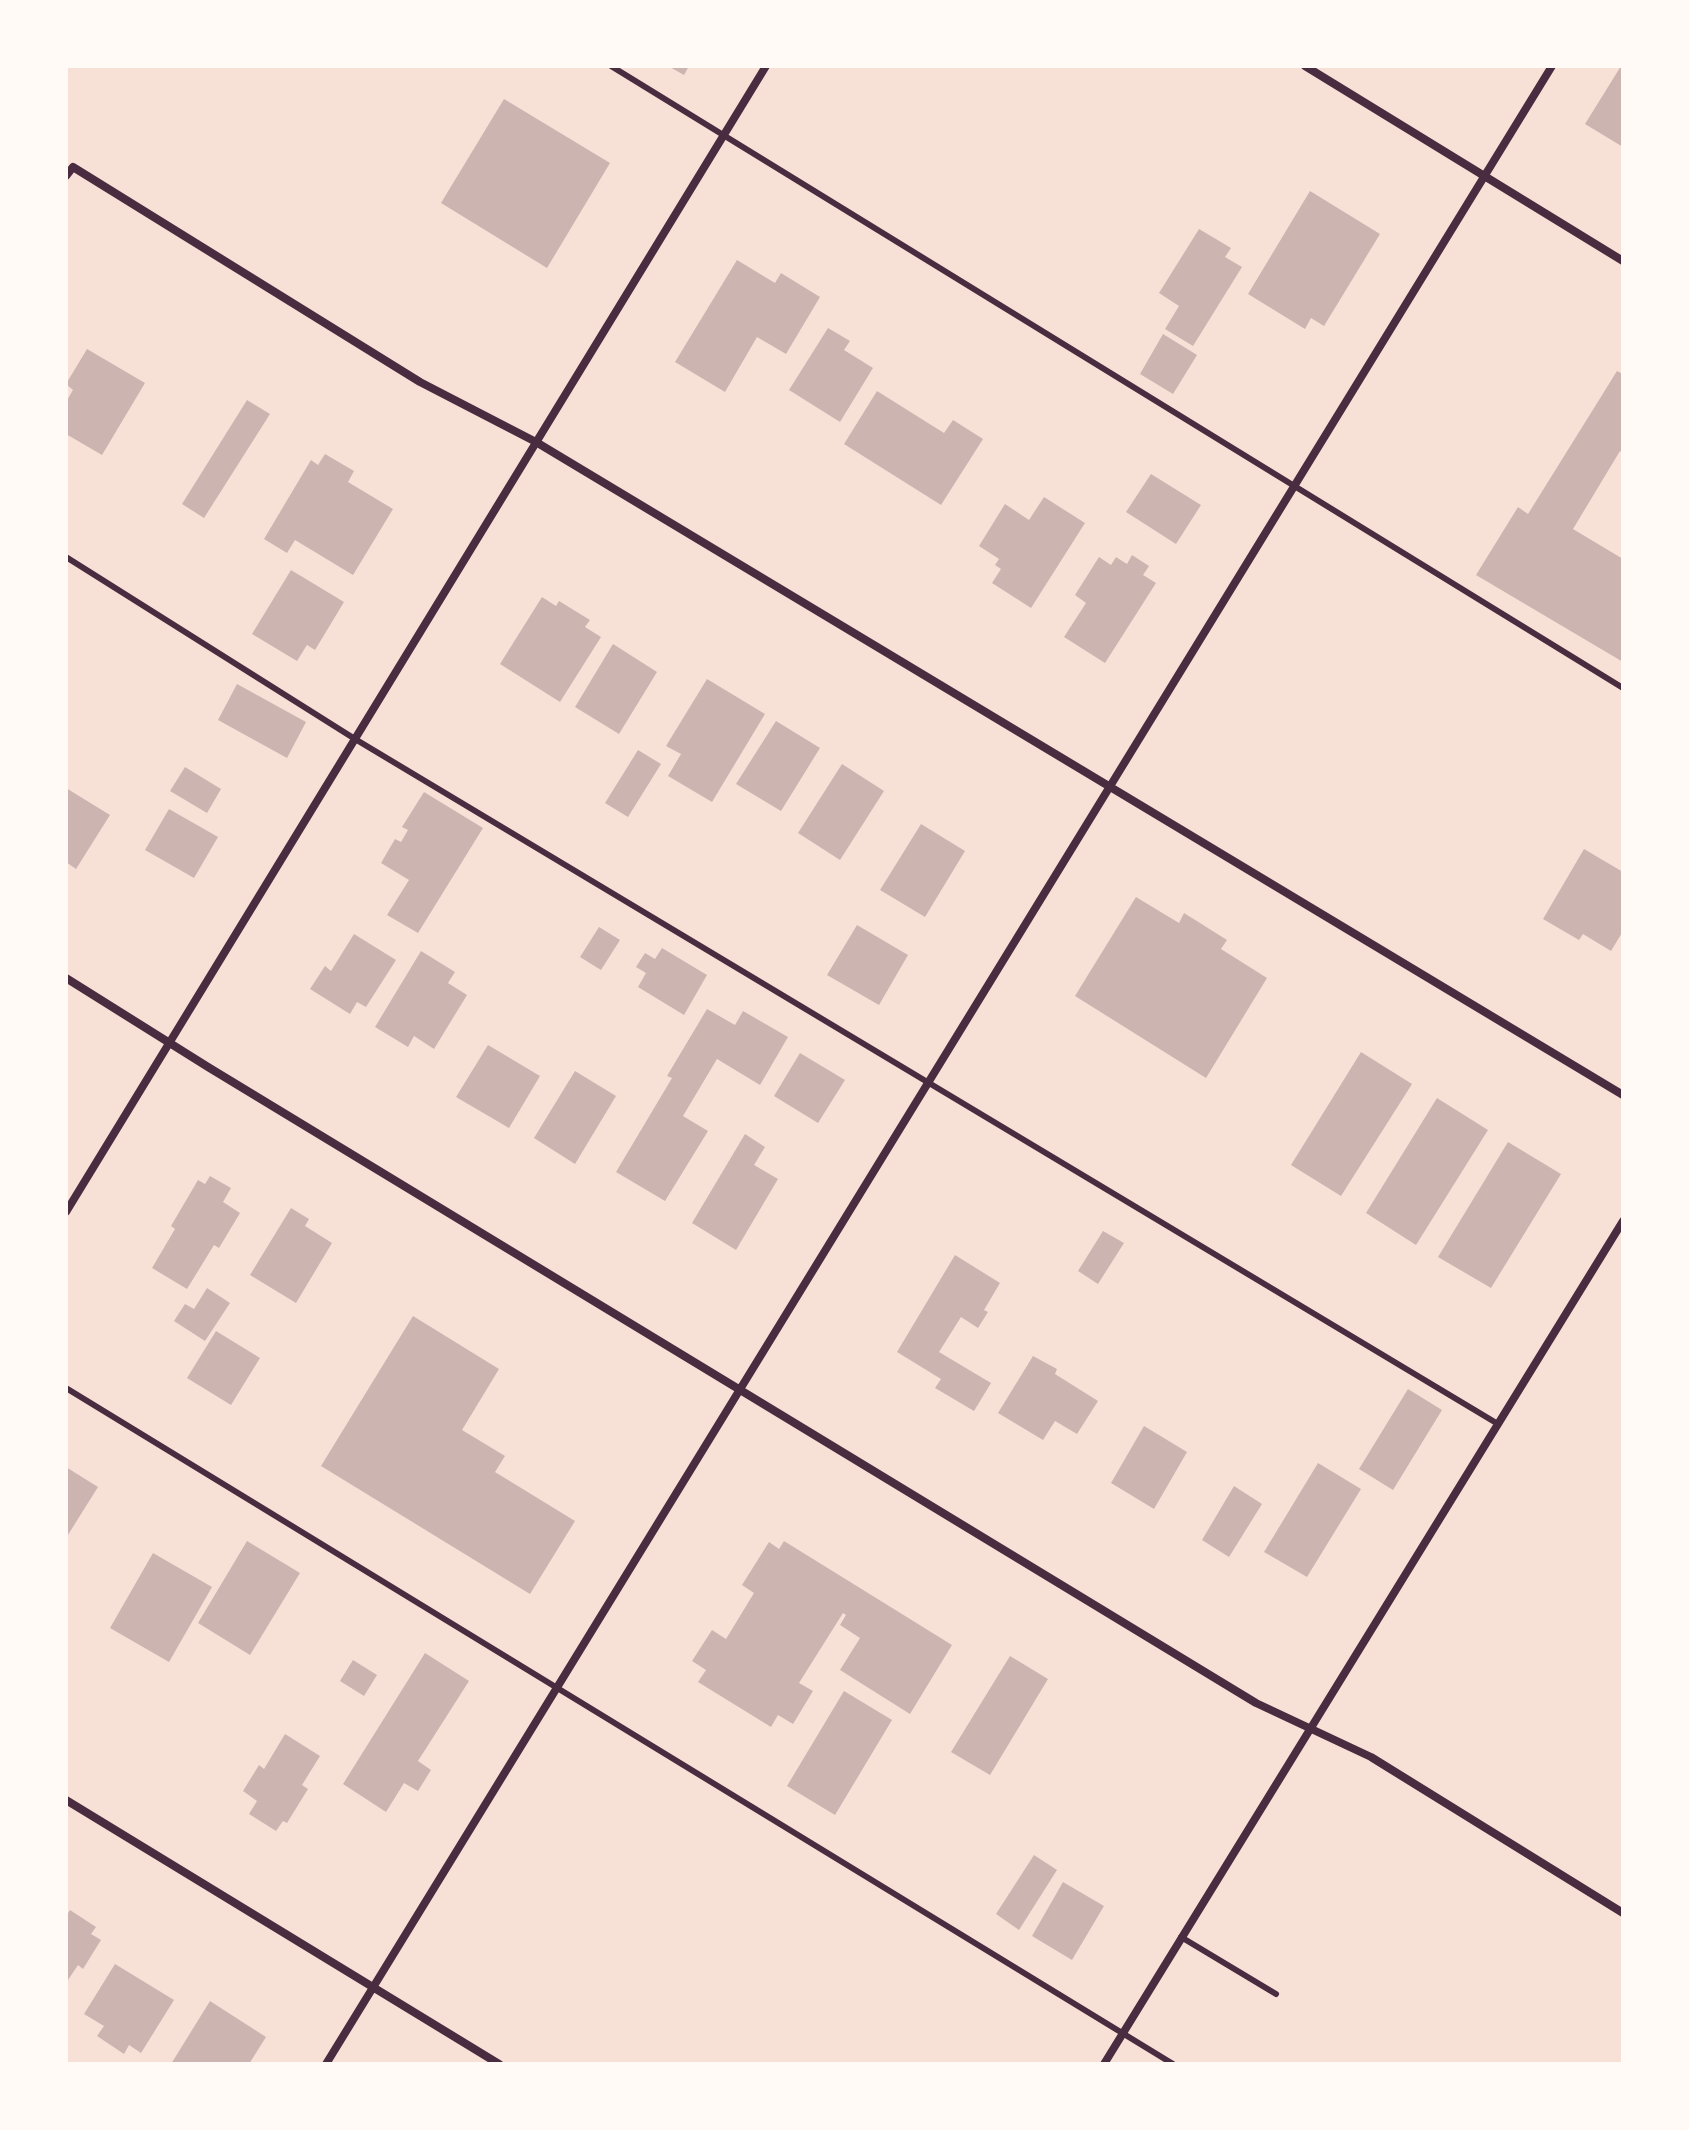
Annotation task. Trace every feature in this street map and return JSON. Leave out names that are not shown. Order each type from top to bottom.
[{"type":"street","points":[[66,1212],[766,66]]},
{"type":"street","points":[[1305,66],[1623,261]]},
{"type":"street","points":[[326,2064],[1552,66]]},
{"type":"street","points":[[66,176],[73,167],[420,382],[536,442],[1623,1095]]},
{"type":"street","points":[[66,978],[1228,1686],[1309,1730],[1371,1757],[1623,1913]]},
{"type":"street","points":[[1104,2064],[1623,1221]]},
{"type":"street","points":[[66,1800],[499,2064]]},
{"type":"lane","points":[[611,66],[1623,688]]},
{"type":"lane","points":[[66,159],[73,167]]},
{"type":"lane","points":[[66,557],[355,739],[1498,1424]]},
{"type":"lane","points":[[66,1388],[1173,2064]]},
{"type":"lane","points":[[1181,1937],[1276,1994]]},
{"type":"building","points":[[668,66],[689,66],[684,75]]},
{"type":"building","points":[[1623,66],[1623,147],[1585,124]]},
{"type":"building","points":[[504,99],[610,163],[547,268],[441,203]]},
{"type":"building","points":[[1310,191],[1380,234],[1324,326],[1311,318],[1305,329],[1248,294]]},
{"type":"building","points":[[1199,229],[1231,248],[1225,257],[1242,267],[1193,346],[1165,329],[1179,306],[1159,293]]},
{"type":"building","points":[[737,260],[775,283],[781,273],[820,297],[786,354],[757,337],[725,392],[675,362]]},
{"type":"building","points":[[828,328],[850,341],[844,350],[873,368],[840,422],[789,390]]},
{"type":"building","points":[[1163,334],[1197,355],[1173,394],[1140,374]]},
{"type":"building","points":[[87,349],[145,383],[102,455],[66,434],[66,402],[73,390],[66,384]]},
{"type":"building","points":[[1617,371],[1623,374],[1623,453],[1620,451],[1573,529],[1623,559],[1623,662],[1476,575],[1518,507],[1528,514]]},
{"type":"building","points":[[877,391],[944,433],[953,420],[983,439],[941,505],[844,444]]},
{"type":"building","points":[[247,400],[270,414],[204,518],[182,504]]},
{"type":"building","points":[[325,454],[354,471],[348,482],[393,509],[353,575],[295,540],[287,553],[264,539],[311,460],[318,465]]},
{"type":"building","points":[[1151,474],[1201,505],[1176,544],[1126,512]]},
{"type":"building","points":[[1044,497],[1085,523],[1031,608],[992,583],[1001,569],[995,565],[999,559],[979,546],[1005,504],[1029,520]]},
{"type":"building","points":[[1132,555],[1149,566],[1143,575],[1156,583],[1105,663],[1064,637],[1086,603],[1075,595],[1099,557],[1111,565],[1116,557],[1127,564]]},
{"type":"building","points":[[291,570],[344,602],[315,650],[307,645],[297,661],[252,634]]},
{"type":"building","points":[[542,597],[556,606],[559,601],[590,620],[585,627],[601,637],[560,702],[500,664]]},
{"type":"building","points":[[613,644],[657,672],[619,734],[575,707]]},
{"type":"building","points":[[707,679],[765,714],[712,802],[668,776],[681,754],[666,746]]},
{"type":"building","points":[[237,684],[306,722],[287,758],[218,720]]},
{"type":"building","points":[[776,721],[820,748],[781,811],[736,784]]},
{"type":"building","points":[[638,750],[661,764],[628,817],[605,803]]},
{"type":"building","points":[[842,764],[884,791],[840,860],[798,833]]},
{"type":"building","points":[[185,767],[221,789],[207,813],[170,791]]},
{"type":"building","points":[[66,788],[110,815],[76,869],[66,862]]},
{"type":"building","points":[[424,792],[483,828],[418,933],[387,915],[409,880],[381,863],[395,839],[401,842],[408,830],[402,827]]},
{"type":"building","points":[[169,809],[218,837],[194,878],[145,850]]},
{"type":"building","points":[[921,824],[965,851],[925,917],[880,890]]},
{"type":"building","points":[[1584,849],[1623,872],[1623,931],[1611,951],[1583,934],[1579,940],[1543,919]]},
{"type":"building","points":[[1136,897],[1179,923],[1184,913],[1227,940],[1221,949],[1267,978],[1206,1078],[1075,996]]},
{"type":"building","points":[[857,925],[908,955],[879,1005],[827,975]]},
{"type":"building","points":[[599,927],[620,940],[601,970],[580,957]]},
{"type":"building","points":[[354,934],[396,960],[366,1007],[357,1002],[350,1014],[310,989],[325,966],[331,971]]},
{"type":"building","points":[[662,948],[707,975],[684,1015],[638,987],[646,973],[636,967],[645,953],[655,959]]},
{"type":"building","points":[[421,951],[455,972],[448,983],[467,995],[434,1049],[414,1036],[408,1047],[375,1027]]},
{"type":"building","points":[[707,1009],[735,1025],[743,1011],[788,1037],[760,1085],[717,1059],[683,1116],[708,1131],[665,1201],[616,1172],[672,1078],[667,1076]]},
{"type":"building","points":[[488,1045],[540,1076],[509,1128],[456,1097]]},
{"type":"building","points":[[1361,1052],[1412,1084],[1341,1196],[1291,1165]]},
{"type":"building","points":[[800,1053],[845,1080],[818,1123],[774,1096]]},
{"type":"building","points":[[575,1071],[616,1096],[575,1164],[534,1138]]},
{"type":"building","points":[[1437,1098],[1488,1130],[1416,1245],[1366,1213]]},
{"type":"building","points":[[745,1134],[765,1147],[754,1165],[778,1179],[736,1250],[692,1223]]},
{"type":"building","points":[[1508,1142],[1561,1174],[1491,1288],[1438,1257]]},
{"type":"building","points":[[210,1176],[231,1188],[223,1202],[240,1213],[219,1248],[214,1245],[187,1289],[152,1268],[175,1229],[171,1226],[198,1180],[205,1184]]},
{"type":"building","points":[[291,1208],[309,1219],[305,1226],[332,1243],[296,1303],[250,1275]]},
{"type":"building","points":[[1103,1231],[1124,1243],[1098,1284],[1078,1271]]},
{"type":"building","points":[[955,1255],[1000,1283],[984,1310],[988,1312],[978,1328],[961,1317],[939,1352],[991,1383],[974,1411],[935,1388],[941,1379],[897,1352]]},
{"type":"building","points":[[207,1288],[230,1303],[205,1341],[174,1321],[185,1304],[194,1309]]},
{"type":"building","points":[[413,1316],[499,1369],[462,1430],[505,1456],[495,1472],[575,1521],[530,1594],[321,1466]]},
{"type":"building","points":[[216,1331],[260,1358],[231,1405],[187,1378]]},
{"type":"building","points":[[1033,1356],[1057,1369],[1055,1374],[1098,1401],[1077,1434],[1055,1421],[1043,1440],[998,1413]]},
{"type":"building","points":[[1408,1389],[1442,1410],[1393,1490],[1359,1469]]},
{"type":"building","points":[[1144,1426],[1187,1452],[1154,1509],[1111,1483]]},
{"type":"building","points":[[1318,1463],[1361,1489],[1307,1577],[1264,1552]]},
{"type":"building","points":[[66,1467],[98,1487],[66,1538]]},
{"type":"building","points":[[1234,1486],[1262,1504],[1229,1557],[1202,1540]]},
{"type":"building","points":[[247,1541],[300,1573],[250,1655],[198,1623]]},
{"type":"building","points":[[784,1541],[952,1645],[910,1714],[840,1670],[860,1638],[840,1625],[846,1615],[843,1613],[799,1683],[813,1691],[793,1724],[778,1715],[771,1727],[698,1682],[706,1670],[692,1661],[712,1630],[726,1639],[754,1593],[742,1585],[769,1542],[779,1549]]},
{"type":"building","points":[[153,1553],[212,1587],[169,1662],[110,1628]]},
{"type":"building","points":[[425,1653],[469,1681],[418,1761],[431,1770],[418,1791],[404,1783],[386,1812],[343,1784]]},
{"type":"building","points":[[1010,1656],[1048,1679],[990,1775],[951,1752]]},
{"type":"building","points":[[353,1660],[377,1675],[364,1696],[340,1681]]},
{"type":"building","points":[[844,1691],[892,1720],[835,1815],[787,1786]]},
{"type":"building","points":[[285,1734],[320,1756],[302,1785],[308,1789],[287,1823],[283,1821],[276,1831],[249,1814],[257,1801],[243,1791],[259,1765],[264,1769]]},
{"type":"building","points":[[1034,1855],[1057,1870],[1019,1930],[996,1914]]},
{"type":"building","points":[[1063,1882],[1104,1906],[1072,1960],[1032,1936]]},
{"type":"building","points":[[70,1910],[96,1927],[91,1934],[101,1940],[83,1969],[78,1965],[66,1983],[66,1916]]},
{"type":"building","points":[[115,1964],[174,2000],[141,2053],[129,2045],[124,2054],[97,2036],[104,2026],[84,2014]]},
{"type":"building","points":[[210,2001],[266,2037],[249,2064],[171,2064]]}]
